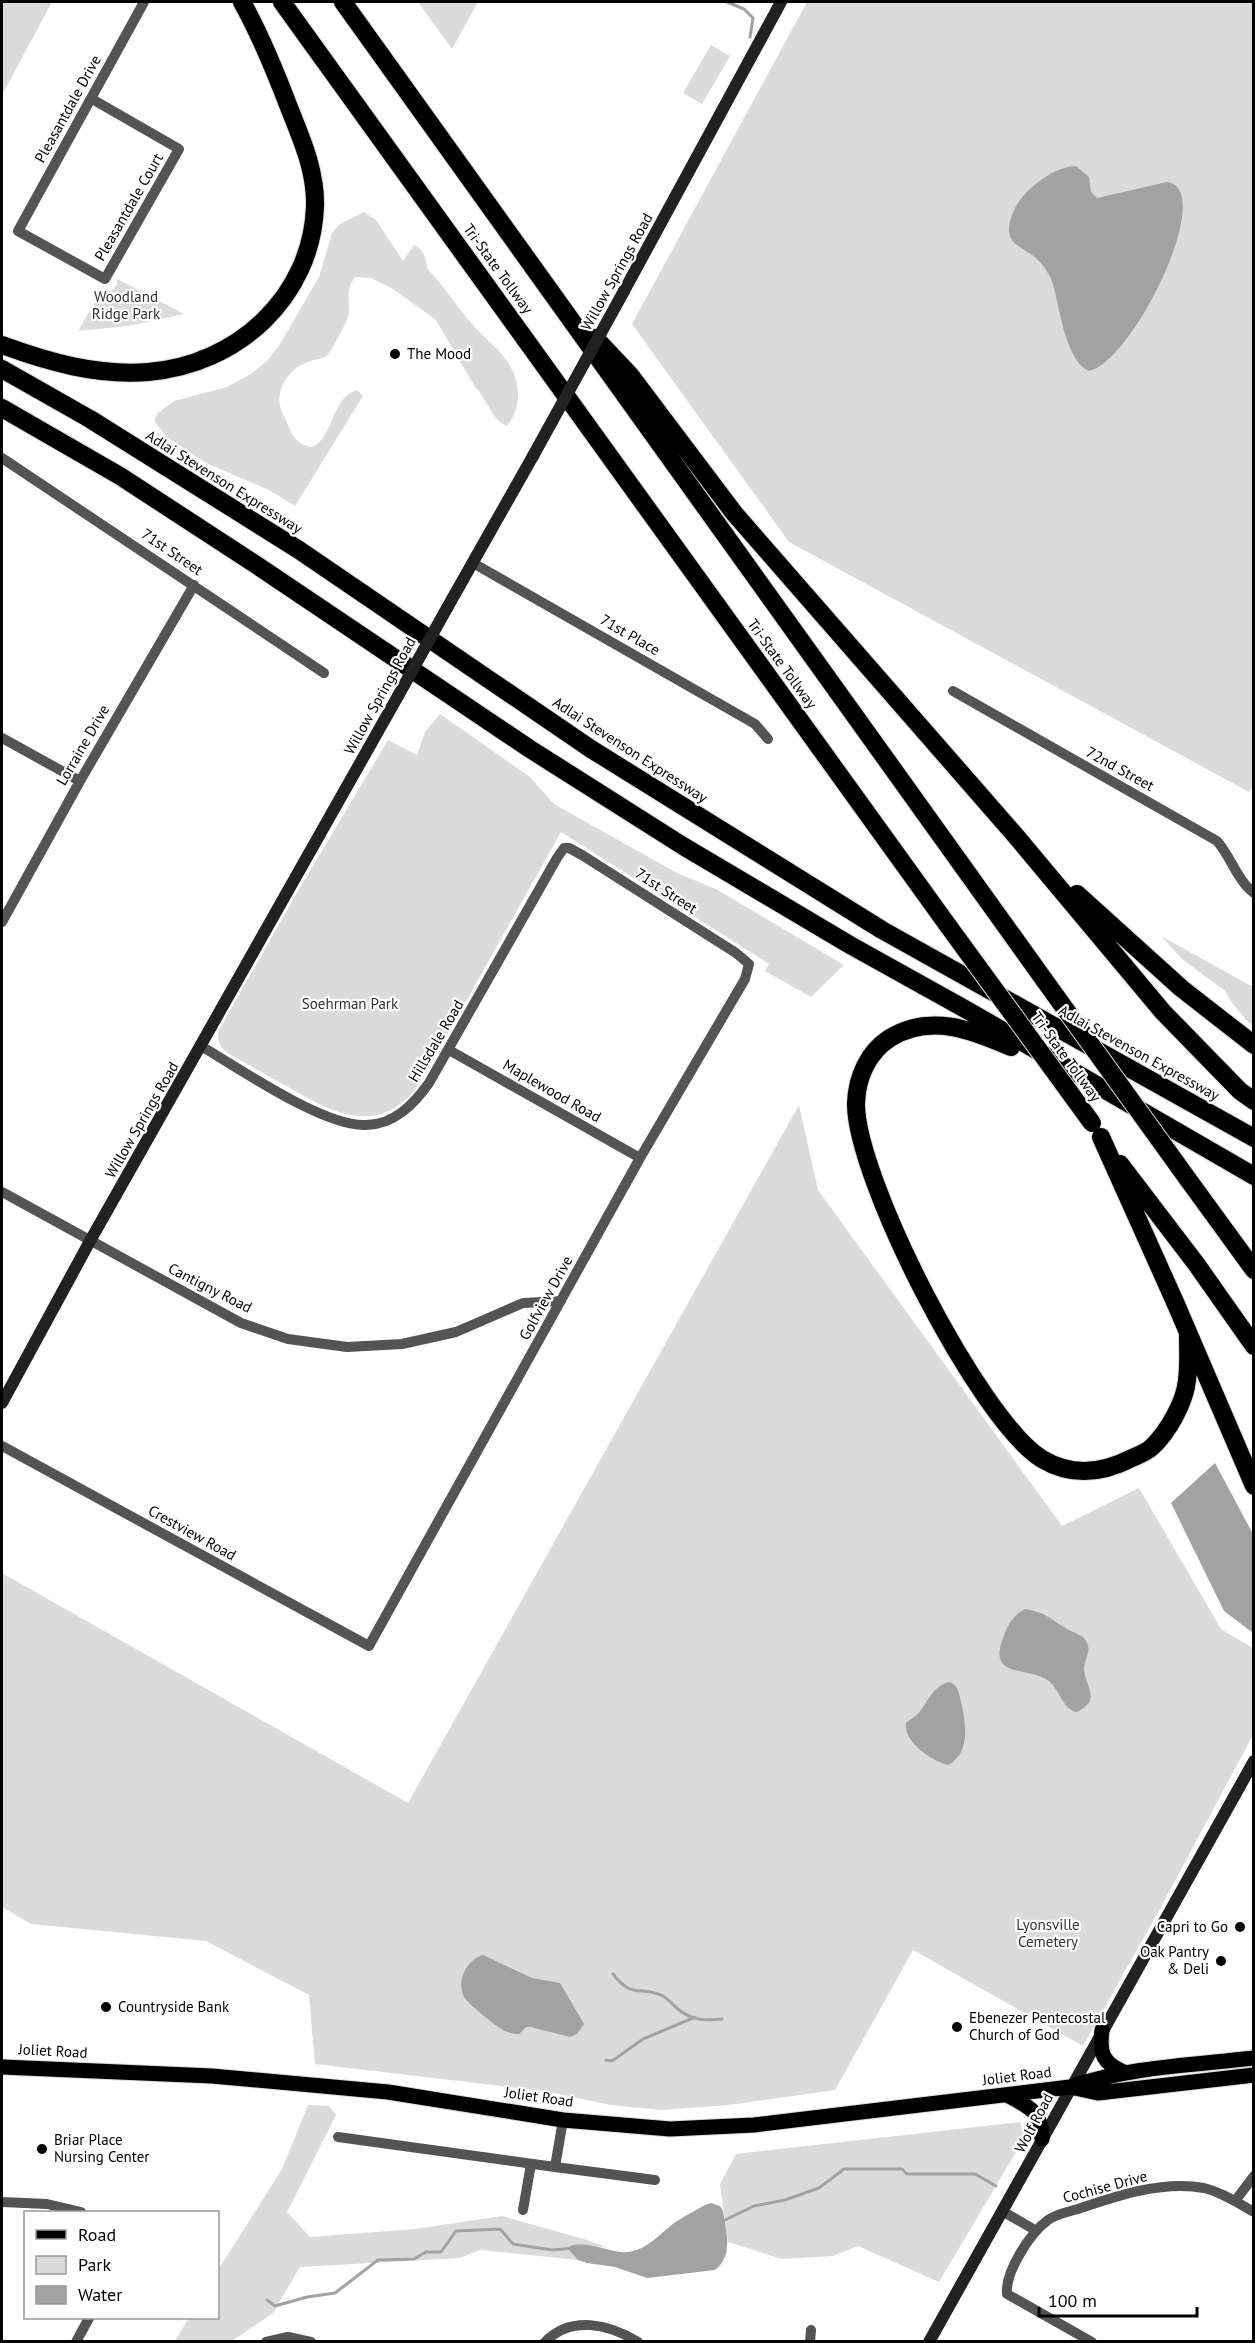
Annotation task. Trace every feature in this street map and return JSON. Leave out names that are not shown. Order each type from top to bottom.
[{"type":"highway","points":[[2,345],[42,360],[75,367],[147,372],[181,367],[210,357],[256,329],[278,308],[306,256],[315,206],[313,179],[306,151],[278,77],[242,2]]},
{"type":"highway","name":"Tri-State Tollway","points":[[282,2],[1254,1346]]},
{"type":"highway","name":"Tri-State Tollway","points":[[343,2],[1254,1270]]},
{"type":"highway","points":[[551,293],[630,375],[734,513],[1015,835],[1163,1012],[1240,1090],[1254,1101]]},
{"type":"highway","name":"Adlai Stevenson Expressway","points":[[2,369],[90,418],[299,550],[591,749],[882,930],[1254,1138]]},
{"type":"highway","points":[[2,408],[120,476],[307,598],[530,749],[683,846],[850,945],[1254,1176]]},
{"type":"highway","points":[[1015,835],[1181,988],[1254,1045]]},
{"type":"highway","points":[[1098,1086],[980,1033],[944,1025],[915,1026],[900,1031],[886,1040],[866,1063],[857,1090],[857,1119],[873,1175],[889,1215],[936,1316],[963,1362],[1011,1431],[1041,1458],[1071,1471],[1092,1472],[1116,1466],[1151,1449],[1173,1421],[1187,1382],[1188,1335]]},
{"type":"highway","points":[[1096,1130],[1175,1302],[1254,1486]]},
{"type":"main road","name":"Willow Springs Road","points":[[2,1403],[90,1241],[533,456],[781,2]]},
{"type":"main road","name":"Wolf Road","points":[[929,2342],[1254,1761]]},
{"type":"main road","points":[[1102,2030],[1100,2047],[1104,2058],[1111,2066],[1126,2073]]},
{"type":"main road","name":"Joliet Road","points":[[2,2067],[212,2076],[388,2092],[563,2120],[670,2129],[754,2126],[1070,2087],[1095,2078],[1126,2073],[1254,2058]]},
{"type":"main road","name":"Joliet Road","points":[[1070,2087],[1098,2093],[1254,2075]]},
{"type":"main road","points":[[1007,2095],[1035,2113],[1041,2120],[1042,2139]]},
{"type":"street","name":"Pleasantdale Drive","points":[[18,231],[144,2]]},
{"type":"street","name":"Pleasantdale Court","points":[[18,231],[105,279],[179,149],[92,99]]},
{"type":"street","name":"71st Street","points":[[2,458],[324,673]]},
{"type":"street","name":"71st Place","points":[[473,563],[754,724],[768,739]]},
{"type":"street","name":"Lorraine Drive","points":[[2,922],[80,781],[194,585]]},
{"type":"street","name":"72nd Street","points":[[953,691],[1216,841],[1254,893]]},
{"type":"street","points":[[2,738],[80,781]]},
{"type":"street","name":"71st Street","points":[[564,848],[569,848],[582,855],[736,953],[749,964]]},
{"type":"street","name":"Hillsdale Road","points":[[201,1046],[327,1117],[345,1124],[368,1126],[383,1122],[406,1110],[429,1083],[449,1050],[556,858],[564,848]]},
{"type":"street","name":"Golfview Drive","points":[[369,1646],[639,1158],[745,979],[749,964]]},
{"type":"street","name":"Maplewood Road","points":[[449,1050],[639,1158]]},
{"type":"street","name":"Cantigny Road","points":[[2,1192],[242,1323],[288,1339],[347,1347],[402,1344],[456,1332],[523,1303],[561,1301]]},
{"type":"street","name":"Crestview Road","points":[[2,1446],[369,1646]]},
{"type":"street","points":[[555,2167],[563,2120]]},
{"type":"street","points":[[338,2138],[655,2180]]},
{"type":"street","points":[[523,2210],[531,2164]]},
{"type":"street","points":[[1235,2201],[1254,2176]]},
{"type":"street","name":"Cochise Drive","points":[[1035,2230],[1050,2218],[1106,2200],[1145,2190],[1180,2187],[1204,2188],[1254,2212]]},
{"type":"street","points":[[2,2202],[47,2204],[77,2211]]},
{"type":"street","points":[[1002,2211],[1035,2230],[1006,2283],[1007,2294],[1086,2340]]},
{"type":"street","points":[[76,2342],[88,2319]]},
{"type":"street","points":[[545,2342],[552,2334],[575,2324],[607,2328],[638,2342]]},
{"type":"street","points":[[266,2342],[288,2337],[311,2342]]},
{"type":"green space","points":[[2,2],[52,2],[2,95]]},
{"type":"green space","points":[[418,2],[478,2],[452,49]]},
{"type":"green space","points":[[807,2],[1253,2],[1254,785],[1249,792],[789,542],[632,324]]},
{"type":"green space","points":[[711,45],[730,56],[702,104],[683,93]]},
{"type":"green space","points":[[364,212],[376,220],[403,261],[414,245],[420,249],[427,268],[471,323],[504,357],[514,373],[518,391],[516,409],[507,426],[497,419],[475,387],[436,320],[393,289],[371,278],[355,277],[349,290],[348,316],[332,349],[325,357],[303,364],[293,371],[285,381],[280,393],[280,406],[292,435],[301,443],[312,447],[325,435],[337,409],[348,394],[357,390],[363,396],[295,506],[269,490],[206,463],[167,437],[155,422],[155,418],[174,401],[227,387],[251,374],[268,360],[280,344],[319,277],[332,233],[340,224]]},
{"type":"green space","name":"Woodland Ridge Park","points":[[117,279],[184,314],[128,326],[78,331],[100,293],[110,292],[117,285]]},
{"type":"green space","name":"Soehrman Park","points":[[440,714],[530,777],[554,804],[677,873],[716,889],[844,965],[811,997],[765,971],[769,964],[561,832],[428,1069],[414,1091],[403,1102],[389,1111],[374,1116],[344,1114],[315,1102],[231,1055],[220,1045],[219,1030],[388,740],[417,755],[425,732]]},
{"type":"green space","points":[[1161,936],[1253,987],[1253,1028],[1224,990],[1183,960]]},
{"type":"green space","name":"Lyonsville Cemetery","points":[[799,1105],[818,1190],[1062,1526],[1139,1488],[1221,1629],[1253,1648],[1253,1735],[1083,2046],[913,1950],[835,2090],[729,2105],[661,2110],[610,2105],[545,2091],[315,2064],[309,1995],[206,1941],[31,1924],[2,1907],[2,1573],[408,1803]]},
{"type":"green space","points":[[308,2105],[329,2106],[336,2115],[287,2212],[310,2237],[415,2229],[502,2216],[608,2248],[588,2245],[569,2250],[578,2260],[480,2250],[460,2258],[300,2267],[273,2313],[232,2341],[174,2342],[188,2319],[219,2319],[219,2268],[282,2169]]},
{"type":"green space","points":[[1020,2122],[1025,2137],[939,2282],[858,2246],[833,2256],[782,2259],[728,2242],[720,2184],[736,2154]]},
{"type":"water","points":[[1076,166],[1089,177],[1091,192],[1097,198],[1167,182],[1180,191],[1183,213],[1176,242],[1164,275],[1146,309],[1127,339],[1107,361],[1089,371],[1081,365],[1069,346],[1048,273],[1038,260],[1012,240],[1009,234],[1012,214],[1028,191],[1052,173]]},
{"type":"water","points":[[1215,1463],[1253,1534],[1253,1633],[1224,1611],[1171,1503]]},
{"type":"water","points":[[1025,1609],[1045,1615],[1082,1636],[1088,1644],[1084,1668],[1091,1697],[1085,1707],[1077,1712],[1068,1708],[1050,1682],[1005,1666],[1001,1660],[1000,1651],[1006,1629]]},
{"type":"water","points":[[950,1682],[959,1693],[965,1737],[960,1753],[948,1765],[927,1755],[914,1744],[906,1730],[906,1723],[920,1712],[936,1689]]},
{"type":"water","points":[[483,1955],[532,1978],[560,1983],[584,2024],[577,2034],[570,2037],[531,2027],[526,2027],[519,2034],[507,2032],[483,2015],[464,1997],[461,1984],[468,1966],[477,1957]]},
{"type":"water","points":[[711,2203],[720,2206],[723,2211],[727,2235],[725,2257],[715,2270],[647,2278],[615,2267],[578,2260],[569,2250],[570,2246],[583,2245],[621,2252],[635,2251],[647,2245],[682,2218]]},
{"type":"waterway","points":[[727,2],[744,9],[753,18],[750,37]]},
{"type":"waterway","points":[[613,1974],[626,1987],[663,1996],[693,2018],[722,2019]]},
{"type":"waterway","points":[[606,2060],[612,2061],[643,2039],[693,2018]]},
{"type":"waterway","points":[[723,2221],[754,2206],[785,2200],[819,2188],[844,2169],[902,2169],[907,2174],[975,2174],[996,2186]]},
{"type":"waterway","points":[[267,2300],[275,2306],[307,2297],[335,2293],[378,2260],[414,2259],[426,2252],[441,2252],[456,2231],[500,2229],[513,2244],[552,2250],[574,2248]]},
{"type":"place","name":"The Mood","points":[[395,354]]},
{"type":"place","name":"Capri to Go","points":[[1240,1927]]},
{"type":"place","name":"Oak Pantry & Deli","points":[[1221,1961]]},
{"type":"place","name":"Countryside Bank","points":[[106,2007]]},
{"type":"place","name":"Ebenezer Pentecostal Church of God","points":[[957,2027]]},
{"type":"place","name":"Briar Place Nursing Center","points":[[42,2149]]}]
